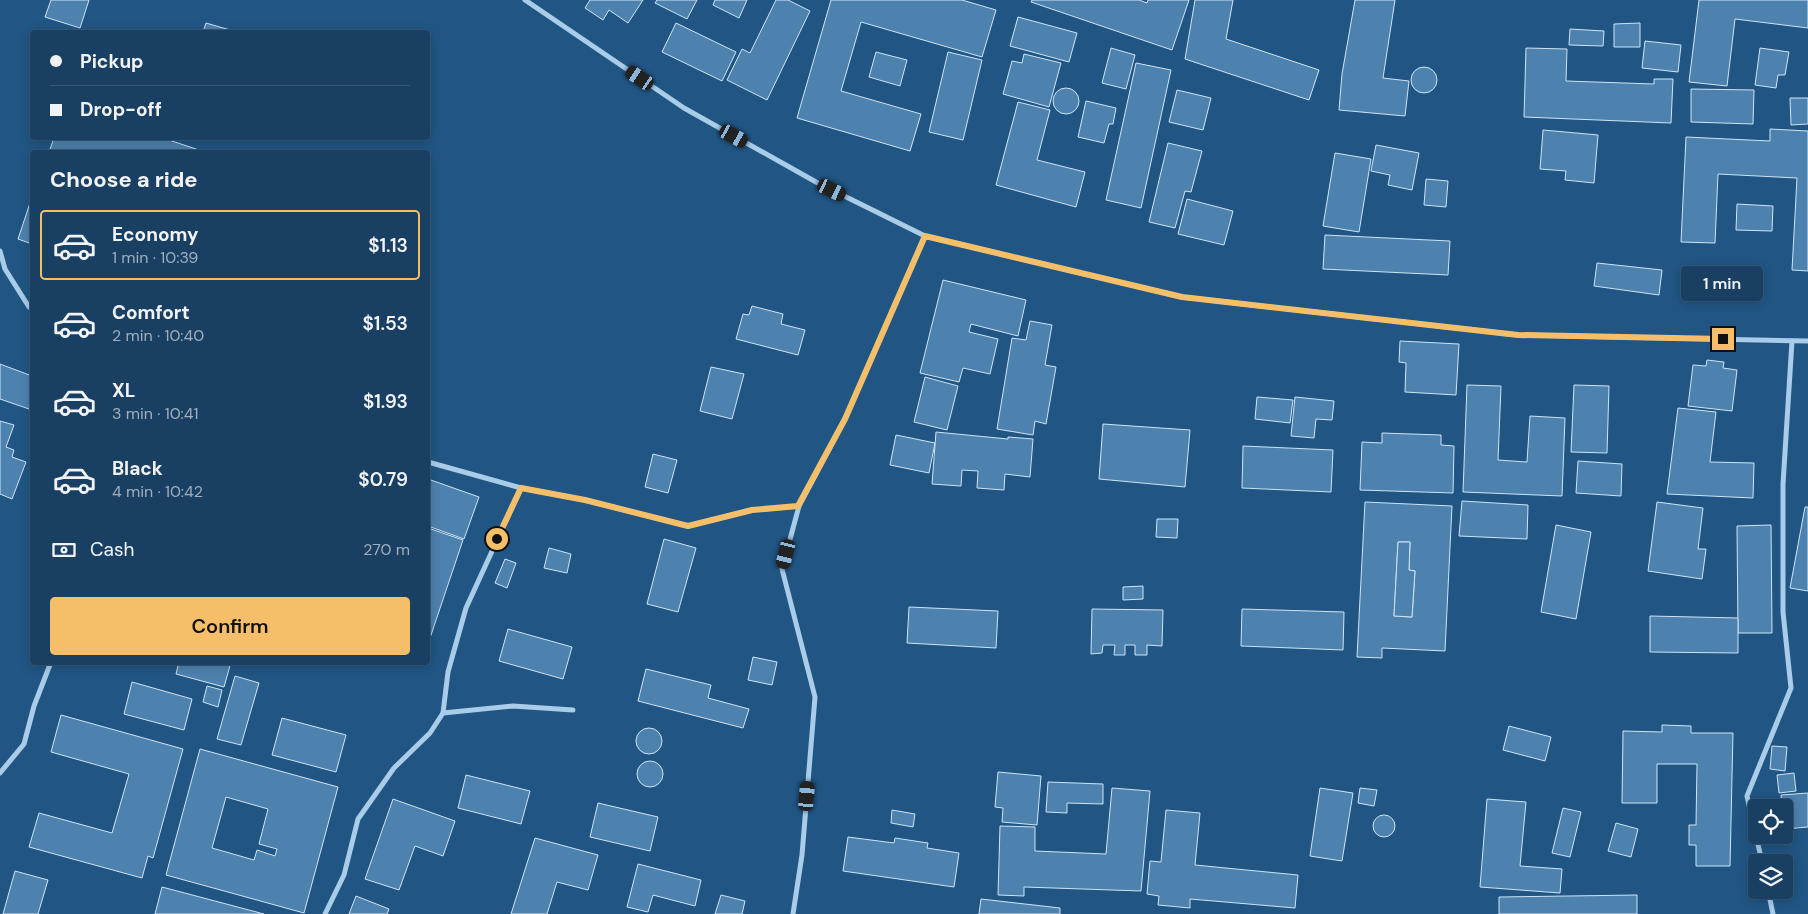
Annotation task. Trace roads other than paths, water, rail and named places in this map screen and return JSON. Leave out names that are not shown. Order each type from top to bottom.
[{"type":"street","points":[[525,0],[684,108],[816,182],[925,236],[1182,297],[1518,335],[1808,341]]},
{"type":"street","points":[[793,914],[802,855],[815,697],[782,569],[798,506],[845,419],[925,236]]},
{"type":"street","points":[[0,251],[5,269],[28,307]]},
{"type":"street","points":[[1760,854],[1747,796],[1791,688],[1783,612],[1783,484],[1792,341]]},
{"type":"street","points":[[430,463],[521,488],[585,500],[688,526],[752,510],[798,506]]},
{"type":"street","points":[[324,914],[344,875],[358,819],[394,768],[430,733],[443,712],[448,672],[466,608],[521,488]]},
{"type":"street","points":[[0,773],[24,744],[34,706],[50,665]]},
{"type":"street","points":[[443,712],[513,706],[572,710]]},
{"type":"street","points":[[1770,899],[1773,914]]}]
